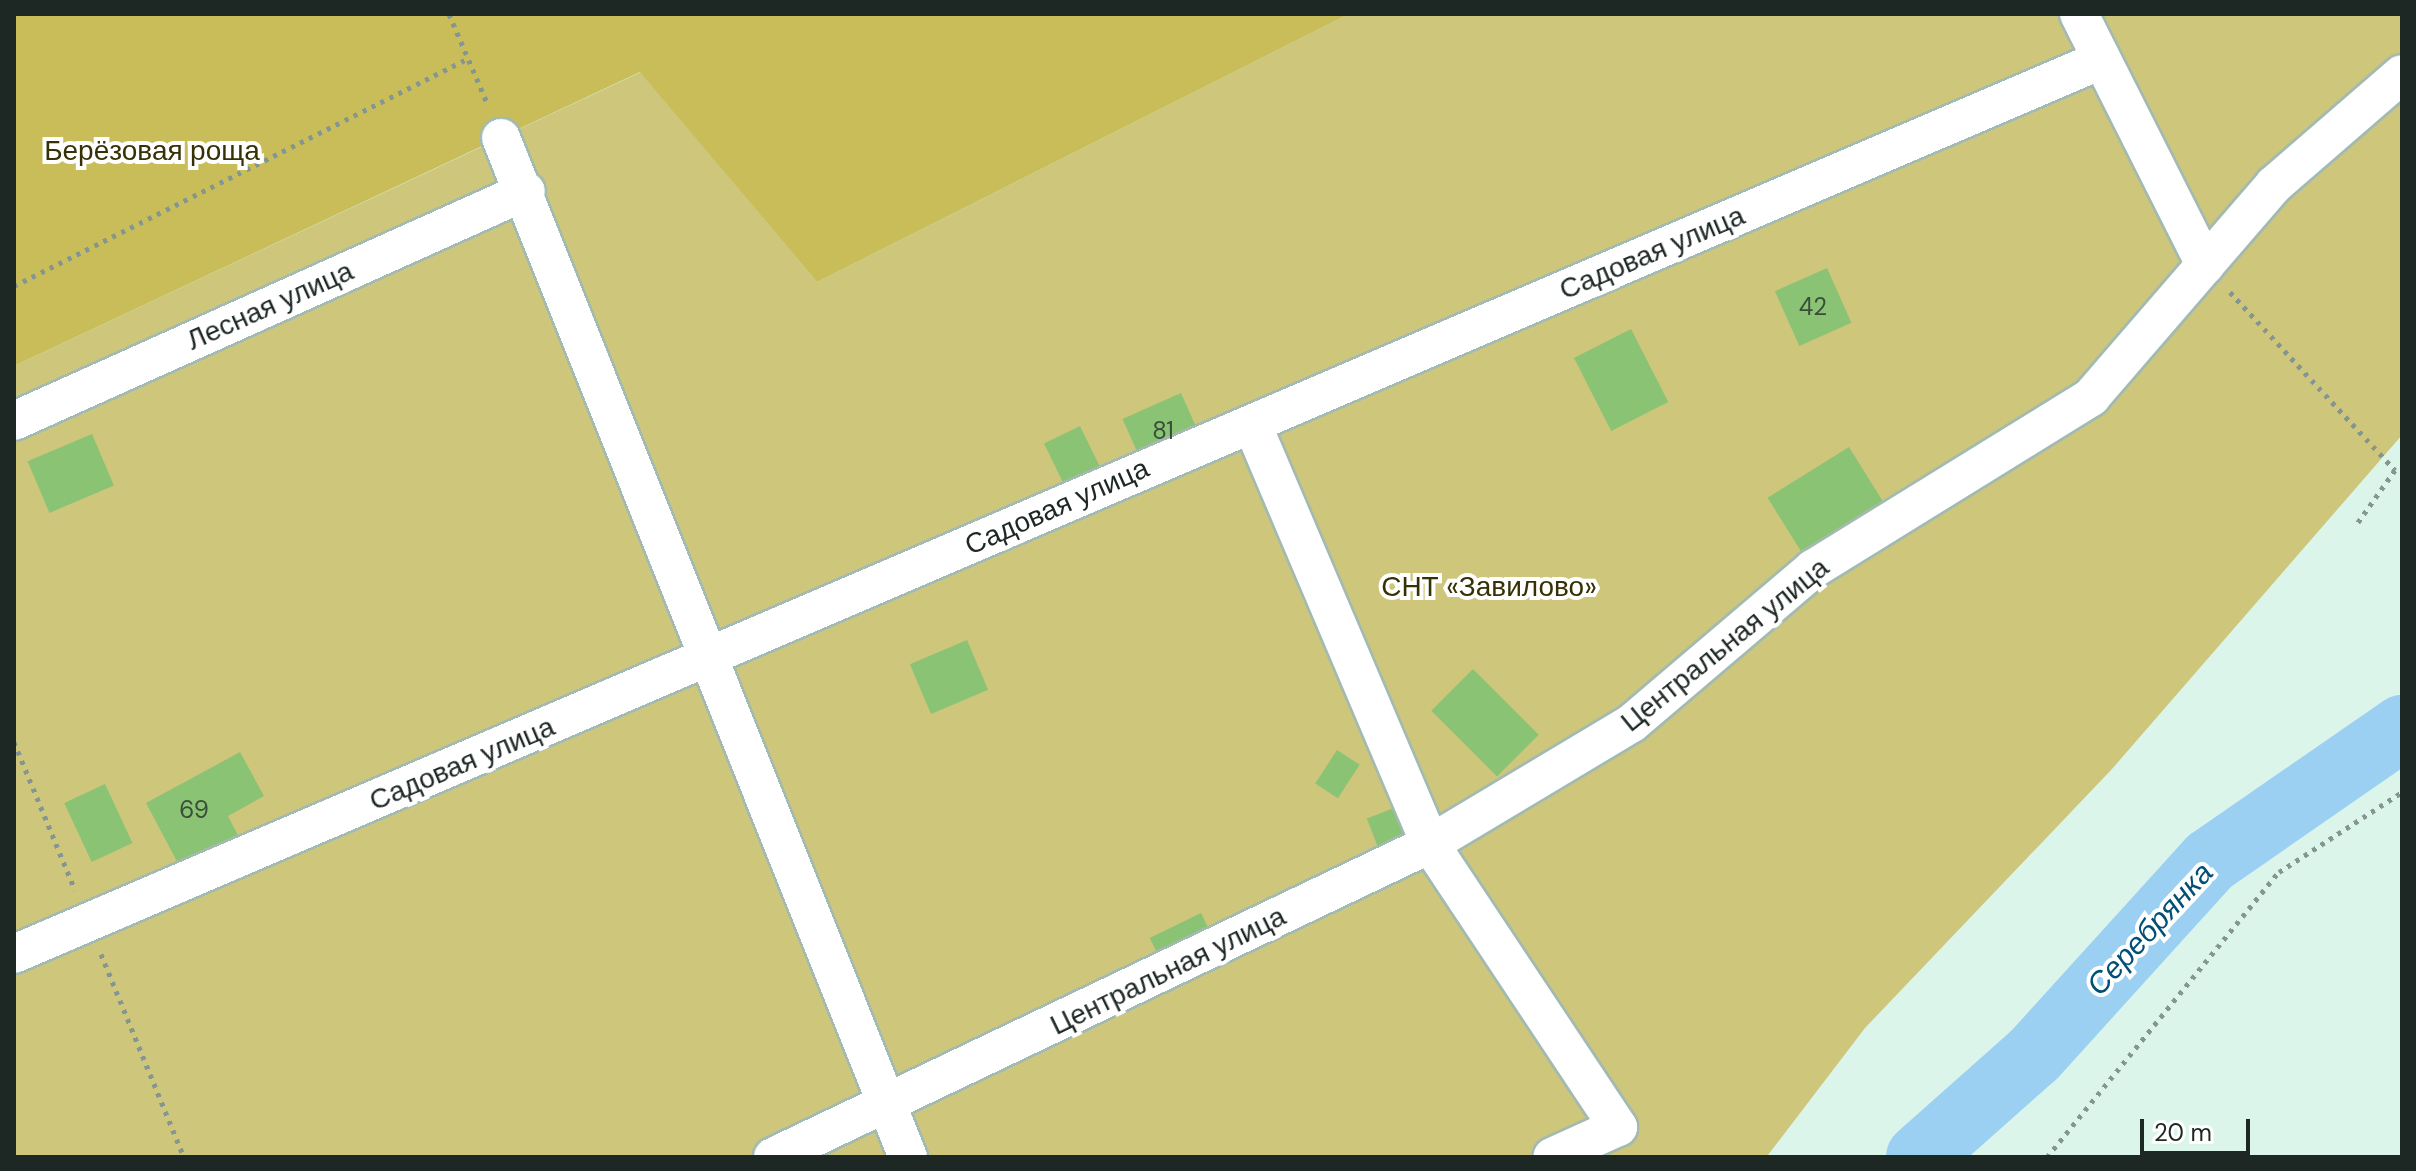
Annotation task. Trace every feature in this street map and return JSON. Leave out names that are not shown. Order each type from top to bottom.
[{"type":"lane","points":[[2079,14],[2099,61],[2205,265]]},
{"type":"lane","name":"Садовая улица","points":[[14,954],[710,659],[2099,61]]},
{"type":"lane","name":"Центральная улица","points":[[773,1157],[888,1105],[1430,844],[1632,723],[1813,569],[2091,397],[2274,185],[2402,74]]},
{"type":"lane","points":[[501,138],[526,191],[908,1157]]},
{"type":"lane","name":"Лесная улица","points":[[14,421],[526,191]]},
{"type":"lane","points":[[1252,424],[1430,844],[1618,1127],[1552,1157]]},
{"type":"path","points":[[449,14],[501,138]]},
{"type":"path","points":[[14,286],[469,58]]},
{"type":"path","points":[[2205,265],[2395,470],[2356,525]]},
{"type":"path","points":[[2047,1157],[2279,872],[2402,792]]},
{"type":"green space","name":"Берёзовая роща","points":[[14,14],[1349,14],[817,282],[640,72],[14,366]]},
{"type":"green space","name":"СНТ «Завилово»","points":[[1349,14],[2402,14],[2402,435],[2112,769],[1865,1028],[1768,1155],[14,1157],[14,366],[641,72],[817,282]]},
{"type":"building","points":[[1827,268],[1851,323],[1799,346],[1775,291]]},
{"type":"building","points":[[1631,329],[1668,402],[1611,431],[1574,358]]},
{"type":"building","points":[[1181,393],[1203,443],[1145,469],[1123,419]]},
{"type":"building","points":[[1080,426],[1104,475],[1068,493],[1044,444]]},
{"type":"building","points":[[92,434],[114,486],[49,513],[28,461]]},
{"type":"building","points":[[1849,447],[1885,505],[1804,556],[1768,498]]},
{"type":"building","points":[[967,640],[988,690],[931,714],[910,664]]},
{"type":"building","points":[[1473,669],[1539,735],[1497,776],[1431,711]]},
{"type":"building","points":[[1337,750],[1360,765],[1338,798],[1315,784]]},
{"type":"building","points":[[240,752],[264,796],[228,816],[244,847],[181,869],[146,803]]},
{"type":"building","points":[[105,784],[132,843],[92,862],[64,803]]},
{"type":"building","points":[[1407,803],[1423,845],[1383,860],[1367,818]]},
{"type":"building","points":[[1201,913],[1223,959],[1172,984],[1150,938]]},
{"type":"waterway","name":"Серебрянка","points":[[1919,1157],[2034,1055],[2210,861],[2402,728]]}]
